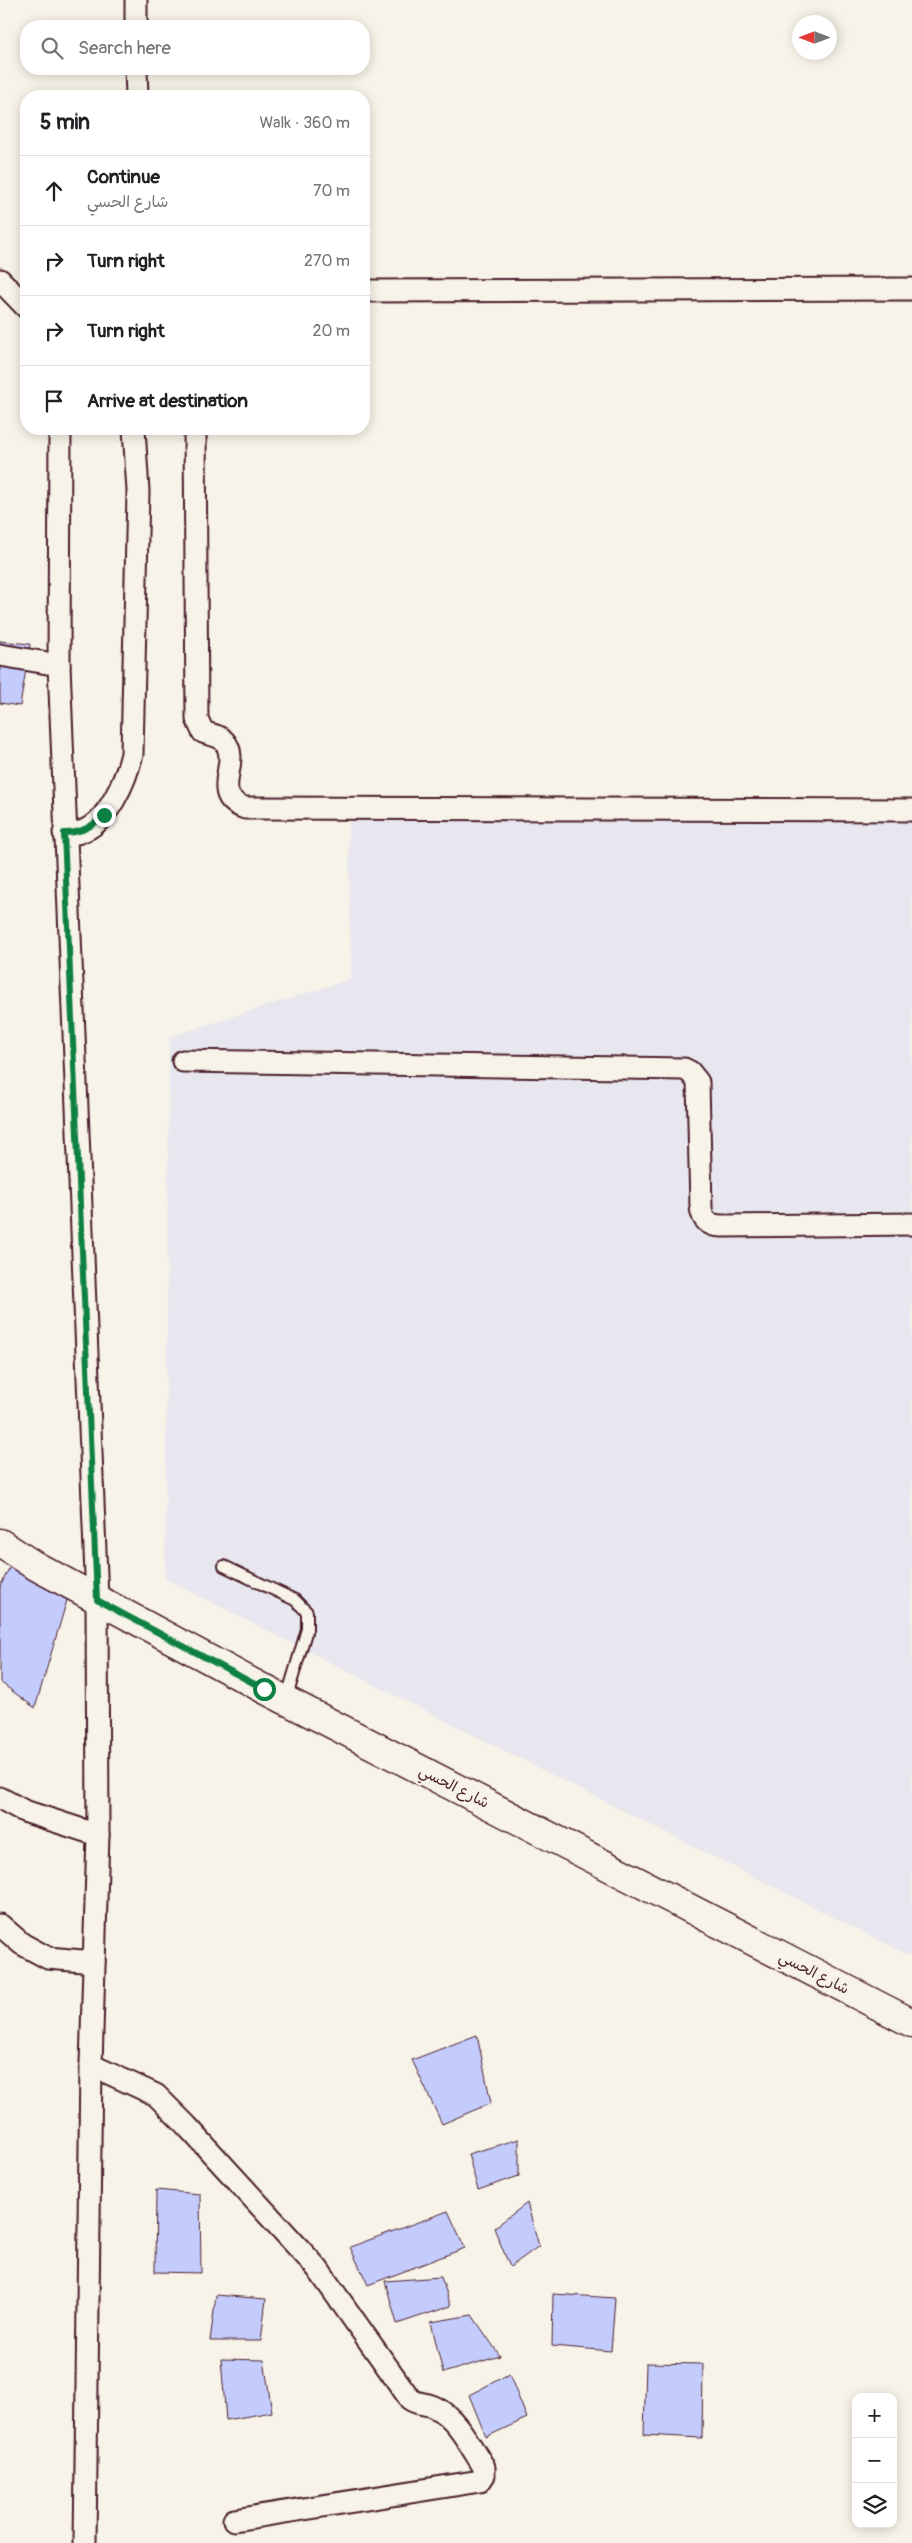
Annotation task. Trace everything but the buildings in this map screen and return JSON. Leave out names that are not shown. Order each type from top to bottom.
[{"type":"street","points":[[136,0],[136,20]]},
{"type":"street","points":[[136,75],[137,90]]},
{"type":"street","points":[[3,286],[20,302]]},
{"type":"street","points":[[370,291],[912,289]]},
{"type":"street","points":[[60,435],[59,665],[64,833],[97,1600],[98,1835],[91,2065],[85,2543]]},
{"type":"street","points":[[64,833],[80,833],[92,826],[104,815],[126,777],[132,754],[138,491],[134,435]]},
{"type":"street","points":[[195,435],[196,719],[203,732],[218,737],[224,741],[228,748],[230,758],[226,783],[227,791],[233,802],[239,806],[245,808],[912,810]]},
{"type":"street","points":[[0,654],[59,665]]},
{"type":"street","points":[[183,1061],[684,1069],[695,1076],[698,1082],[701,1207],[702,1214],[709,1224],[722,1226],[912,1224]]},
{"type":"street","name":"شارع الحسي","points":[[0,1542],[32,1564],[286,1701],[912,2023]]},
{"type":"street","points":[[0,1798],[24,1811],[98,1835]]},
{"type":"street","points":[[0,1925],[22,1944],[48,1958],[94,1962]]},
{"type":"street","points":[[91,2065],[156,2096],[164,2103],[317,2268],[410,2399],[435,2407],[454,2422],[484,2467],[484,2475],[480,2481],[234,2520]]},
{"type":"lane","points":[[224,1566],[295,1600],[307,1612],[307,1629],[286,1701]]},
{"type":"shaded area","points":[[348,802],[912,819],[912,1957],[165,1579],[169,1037],[351,979]]},
{"type":"route","points":[[104,815],[92,826],[80,833],[64,833],[97,1600],[264,1689]]}]
